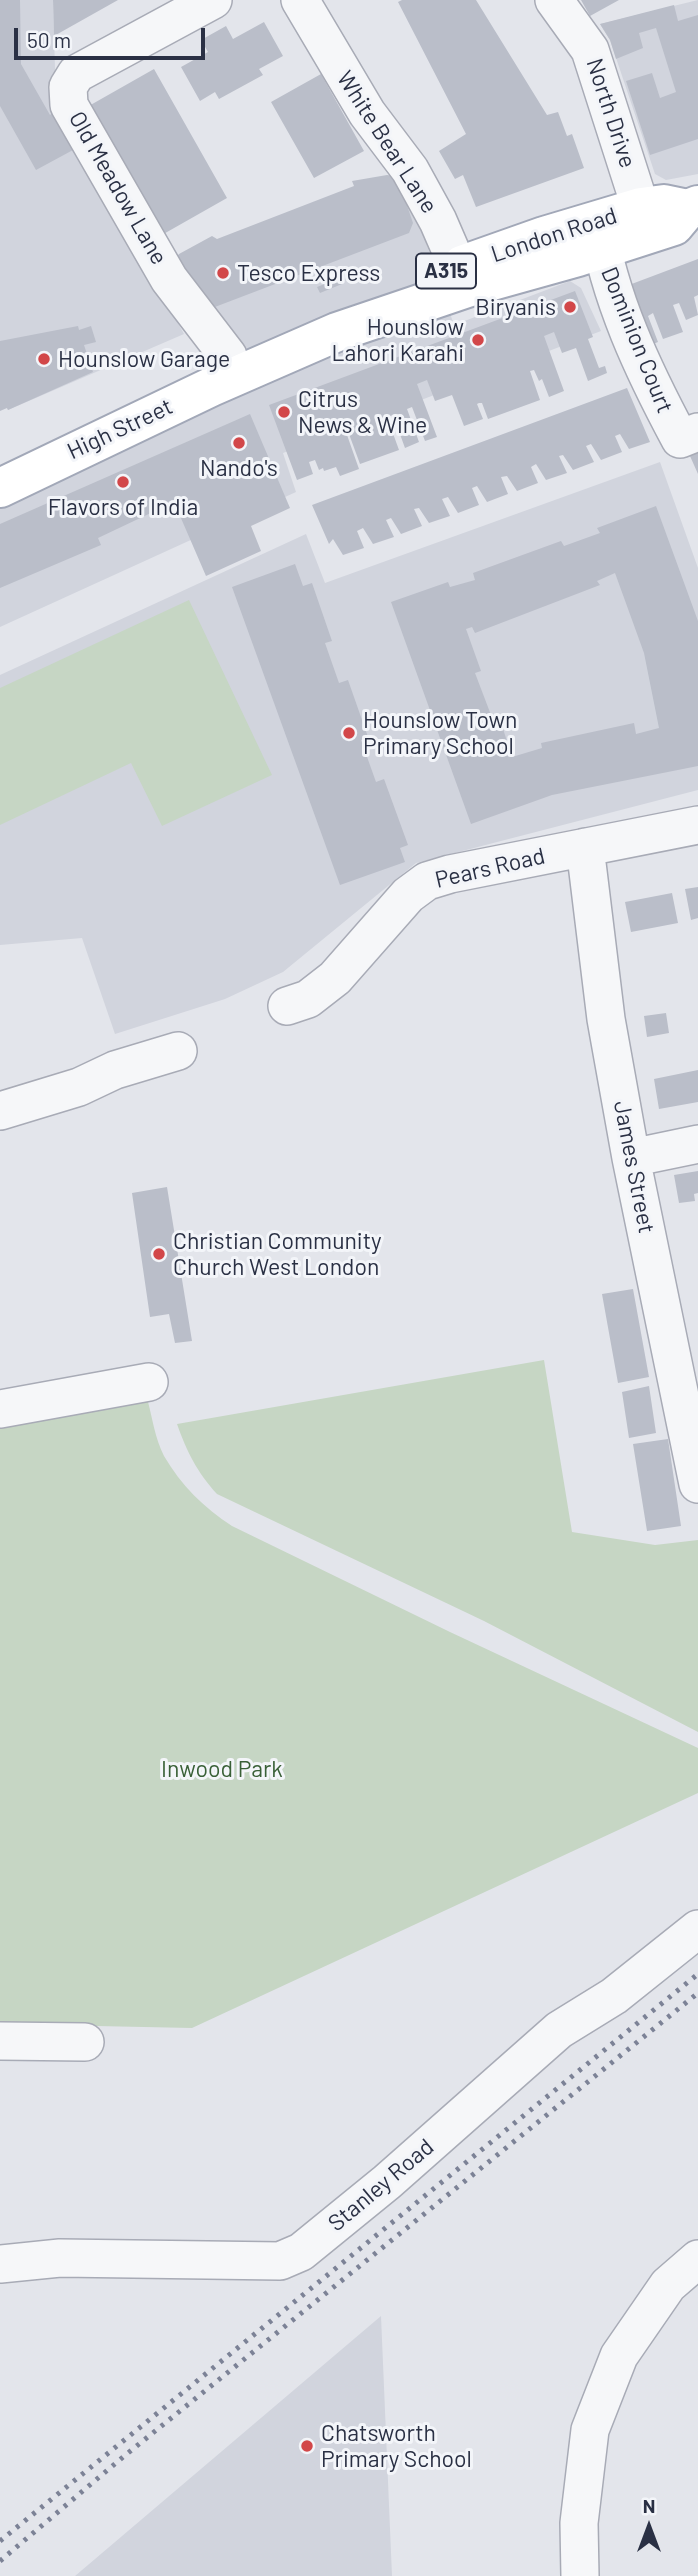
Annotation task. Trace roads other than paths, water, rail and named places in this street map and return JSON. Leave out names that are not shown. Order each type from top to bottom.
[{"type":"main road","name":"London Road","points":[[235,365],[332,312],[463,277],[645,221],[674,226],[693,207]]},
{"type":"main road","name":"High Street","points":[[0,463],[164,398],[235,365]]},
{"type":"main road","name":"High Street","points":[[0,488],[164,398]]},
{"type":"street","name":"Old Meadow Lane","points":[[213,0],[76,74],[68,86],[69,105],[169,279],[235,365]]},
{"type":"street","name":"White Bear Lane","points":[[299,0],[367,113],[410,170],[438,221],[463,277]]},
{"type":"street","name":"North Drive","points":[[554,0],[590,50],[645,221]]},
{"type":"street","name":"Dominion Court","points":[[599,234],[615,296],[648,381],[680,439],[698,432]]},
{"type":"street","name":"Pears Road","points":[[287,1006],[308,999],[334,978],[394,909],[427,881],[450,874],[698,825]]},
{"type":"street","name":"James Street","points":[[585,847],[606,1019],[631,1158],[698,1484]]},
{"type":"street","points":[[0,1111],[79,1087],[115,1070],[178,1051]]},
{"type":"street","points":[[631,1158],[698,1144]]},
{"type":"street","points":[[0,1409],[149,1382]]},
{"type":"street","name":"Stanley Road","points":[[0,2264],[60,2258],[280,2261],[301,2252],[387,2182],[559,2030],[614,1996],[698,1929]]},
{"type":"street","points":[[0,2041],[85,2042]]},
{"type":"street","points":[[580,2576],[579,2523],[590,2430],[619,2356],[668,2285],[698,2259]]},
{"type":"railway","points":[[0,2541],[698,1974]]},
{"type":"railway","points":[[0,2561],[123,2457],[698,1993]]},
{"type":"place","name":"Tesco Express","points":[[223,273]]},
{"type":"place","name":"Biryanis","points":[[570,307]]},
{"type":"place","name":"Hounslow Lahori Karahi","points":[[478,340]]},
{"type":"place","name":"Hounslow Garage","points":[[44,359]]},
{"type":"place","name":"Citrus News & Wine","points":[[284,412]]},
{"type":"place","name":"Nando's","points":[[239,443]]},
{"type":"place","name":"Flavors of India","points":[[123,482]]},
{"type":"place","name":"Hounslow Town Primary School","points":[[349,733]]},
{"type":"place","name":"Christian Community Church West London","points":[[159,1254]]},
{"type":"place","name":"Chatsworth Primary School","points":[[307,2446]]},
{"type":"park label","name":"Inwood Park","points":[[222,1769]]}]
